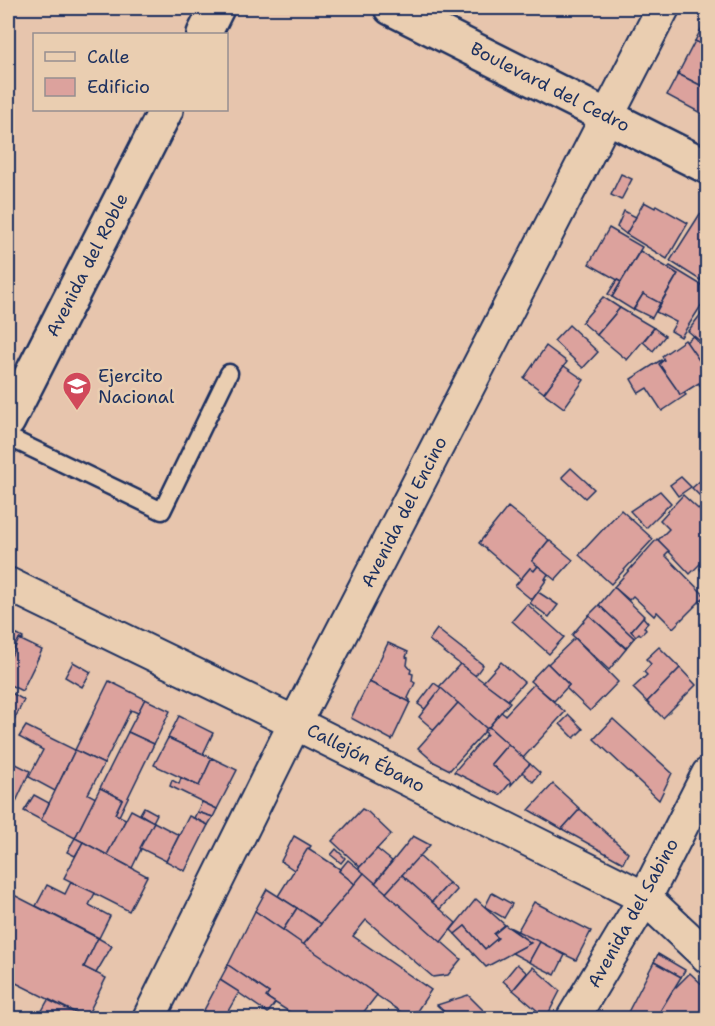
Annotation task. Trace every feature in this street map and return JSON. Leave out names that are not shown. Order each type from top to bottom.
[{"type":"street","points":[[204,33],[217,8]]},
{"type":"street","name":"Boulevard del Cedro","points":[[392,8],[708,167]]},
{"type":"street","name":"Avenida del Encino","points":[[149,1018],[295,723],[663,8]]},
{"type":"street","name":"Avenida del Roble","points":[[8,421],[165,111]]},
{"type":"street","name":"Callejón Ébano","points":[[8,584],[295,723],[645,898],[708,957]]},
{"type":"street","name":"Avenida del Sabino","points":[[573,1018],[645,898],[708,774]]},
{"type":"lane","points":[[8,437],[162,512],[229,373]]},
{"type":"building","points":[[706,20],[708,21],[708,48],[695,41]]},
{"type":"building","points":[[695,41],[708,48],[708,89],[678,74]]},
{"type":"building","points":[[678,74],[708,89],[708,117],[667,95]]},
{"type":"building","points":[[621,174],[632,179],[621,200],[611,195]]},
{"type":"building","points":[[644,202],[655,208],[656,205],[688,223],[667,259],[626,234]]},
{"type":"building","points":[[624,211],[636,217],[626,234],[617,227]]},
{"type":"building","points":[[700,214],[708,217],[708,269],[700,280],[670,261]]},
{"type":"building","points":[[609,228],[642,247],[621,282],[589,264]]},
{"type":"building","points":[[640,251],[678,274],[660,304],[643,294],[633,310],[612,297]]},
{"type":"building","points":[[670,266],[708,289],[708,295],[681,337],[671,331],[676,322],[656,312],[678,274],[668,268]]},
{"type":"building","points":[[708,269],[708,284],[700,280]]},
{"type":"building","points":[[617,280],[621,282],[612,297],[608,294]]},
{"type":"building","points":[[643,294],[660,303],[652,318],[634,309]]},
{"type":"building","points":[[603,297],[620,308],[597,335],[582,322]]},
{"type":"building","points":[[708,305],[708,348],[688,331]]},
{"type":"building","points":[[620,308],[654,328],[627,360],[597,335]]},
{"type":"building","points":[[569,325],[598,352],[583,368],[554,341]]},
{"type":"building","points":[[654,328],[665,336],[653,351],[643,342]]},
{"type":"building","points":[[693,336],[708,354],[707,374],[686,342]]},
{"type":"building","points":[[685,340],[708,373],[708,381],[700,386],[699,383],[680,395],[659,364],[664,360],[662,356]]},
{"type":"building","points":[[546,346],[567,362],[544,393],[524,378]]},
{"type":"building","points":[[661,360],[659,364],[680,395],[684,393],[686,395],[662,411],[647,388],[639,393],[631,379]]},
{"type":"building","points":[[564,366],[584,380],[564,408],[544,393]]},
{"type":"building","points":[[571,468],[594,489],[585,498],[562,477]]},
{"type":"building","points":[[708,474],[708,504],[692,488]]},
{"type":"building","points":[[681,477],[691,487],[678,496],[670,485]]},
{"type":"building","points":[[660,491],[671,503],[646,528],[630,511]]},
{"type":"building","points":[[683,495],[708,518],[708,556],[690,574],[658,540],[669,529],[660,520]]},
{"type":"building","points":[[508,507],[549,540],[532,561],[538,566],[534,571],[530,568],[521,579],[479,543]]},
{"type":"building","points":[[621,510],[653,539],[611,584],[579,555]]},
{"type":"building","points":[[657,539],[669,551],[665,555],[705,596],[673,628],[657,612],[654,616],[633,596],[629,600],[614,587]]},
{"type":"building","points":[[549,540],[573,560],[555,580],[532,561]]},
{"type":"building","points":[[708,563],[708,580],[700,569]]},
{"type":"building","points":[[538,566],[548,574],[532,600],[515,586],[530,568],[534,571]]},
{"type":"building","points":[[614,587],[644,616],[631,631],[636,636],[634,638],[599,605]]},
{"type":"building","points":[[538,592],[558,605],[549,617],[530,603]]},
{"type":"building","points":[[527,604],[564,637],[549,654],[512,621]]},
{"type":"building","points":[[599,605],[634,638],[626,648],[589,615]]},
{"type":"building","points":[[589,615],[626,649],[609,670],[572,635]]},
{"type":"building","points":[[643,617],[648,623],[644,627],[646,630],[636,636],[631,631]]},
{"type":"building","points":[[437,629],[483,665],[475,676],[429,640]]},
{"type":"building","points":[[8,630],[23,638],[19,639],[8,663]]},
{"type":"building","points":[[575,638],[618,682],[590,711],[566,688],[569,685],[548,664]]},
{"type":"building","points":[[19,639],[42,650],[22,691],[8,684],[8,663]]},
{"type":"building","points":[[388,643],[408,652],[407,665],[411,670],[410,673],[413,674],[412,681],[415,683],[408,698],[410,702],[369,682]]},
{"type":"building","points":[[659,647],[680,668],[647,702],[633,688],[647,675],[644,672],[651,664],[646,659]]},
{"type":"building","points":[[73,662],[91,672],[82,687],[65,677]]},
{"type":"building","points":[[501,662],[524,682],[508,700],[483,682]]},
{"type":"building","points":[[547,663],[569,685],[554,701],[530,681]]},
{"type":"building","points":[[460,664],[510,702],[487,729],[439,687]]},
{"type":"building","points":[[680,668],[696,685],[663,718],[647,702]]},
{"type":"building","points":[[109,681],[145,699],[138,713],[131,710],[104,764],[75,750]]},
{"type":"building","points":[[369,682],[410,702],[392,740],[351,718]]},
{"type":"building","points":[[434,683],[441,688],[425,709],[418,704]]},
{"type":"building","points":[[534,684],[565,712],[523,758],[489,727],[501,712],[505,715]]},
{"type":"building","points":[[441,688],[458,703],[434,730],[419,717]]},
{"type":"building","points":[[8,691],[24,700],[14,720],[8,716]]},
{"type":"building","points":[[145,699],[170,711],[154,744],[128,732]]},
{"type":"building","points":[[458,703],[487,729],[450,770],[434,762],[418,748]]},
{"type":"building","points":[[569,715],[583,729],[574,738],[560,724]]},
{"type":"building","points":[[179,716],[213,733],[203,754],[168,738]]},
{"type":"building","points":[[613,719],[672,773],[659,800],[594,739]]},
{"type":"building","points":[[26,726],[75,750],[55,791],[29,777],[43,750],[19,737]]},
{"type":"building","points":[[489,727],[508,744],[491,764],[511,782],[500,795],[454,772],[487,734],[484,731]]},
{"type":"building","points":[[128,732],[154,744],[119,816],[115,814],[122,799],[100,788]]},
{"type":"building","points":[[168,738],[212,758],[199,786],[154,765]]},
{"type":"building","points":[[508,744],[530,764],[511,785],[511,782],[491,764]]},
{"type":"building","points":[[75,750],[104,764],[88,794],[96,798],[75,838],[41,820]]},
{"type":"building","points":[[212,758],[237,770],[217,809],[170,786],[172,780],[179,784],[181,778],[199,786]]},
{"type":"building","points":[[8,760],[30,771],[14,806],[8,803]]},
{"type":"building","points":[[530,764],[540,773],[533,782],[522,772]]},
{"type":"building","points":[[553,784],[580,809],[562,829],[529,810]]},
{"type":"building","points":[[100,788],[122,799],[115,814],[126,819],[107,855],[75,838]]},
{"type":"building","points":[[34,795],[49,803],[41,820],[24,811]]},
{"type":"building","points":[[202,802],[217,809],[213,817],[197,812]]},
{"type":"building","points":[[144,807],[157,814],[153,822],[140,814]]},
{"type":"building","points":[[362,809],[391,834],[360,867],[332,841]]},
{"type":"building","points":[[580,809],[628,853],[623,863],[562,829]]},
{"type":"building","points":[[131,810],[154,822],[132,868],[107,855]]},
{"type":"building","points":[[197,812],[213,817],[208,825],[194,818]]},
{"type":"building","points":[[189,816],[208,825],[185,871],[166,861]]},
{"type":"building","points":[[154,822],[179,835],[166,861],[140,848]]},
{"type":"building","points":[[294,836],[311,846],[294,870],[281,861]]},
{"type":"building","points":[[413,836],[430,845],[386,893],[375,883]]},
{"type":"building","points":[[75,838],[83,842],[75,856],[67,852]]},
{"type":"building","points":[[83,842],[147,876],[129,911],[64,878]]},
{"type":"building","points":[[308,848],[340,869],[339,871],[355,884],[321,924],[278,896]]},
{"type":"building","points":[[336,849],[345,858],[341,863],[331,855]]},
{"type":"building","points":[[377,849],[392,861],[375,883],[358,869]]},
{"type":"building","points":[[419,856],[449,883],[432,902],[402,875]]},
{"type":"building","points":[[348,860],[364,873],[355,884],[339,871]]},
{"type":"building","points":[[364,873],[461,959],[448,975],[433,977],[366,920],[353,936],[431,990],[417,1011],[404,1014],[303,945]]},
{"type":"building","points":[[402,875],[456,923],[441,942],[386,893]]},
{"type":"building","points":[[71,882],[95,893],[89,905],[110,916],[99,938],[36,906],[47,885],[65,894]]},
{"type":"building","points":[[449,883],[457,890],[440,909],[432,902]]},
{"type":"building","points":[[267,889],[297,908],[283,930],[255,911]]},
{"type":"building","points":[[8,892],[98,938],[84,967],[106,978],[86,1018],[8,979]]},
{"type":"building","points":[[492,893],[512,904],[504,918],[485,907]]},
{"type":"building","points":[[476,899],[505,925],[494,934],[498,938],[485,949],[465,926],[455,934],[451,930]]},
{"type":"building","points":[[534,902],[591,931],[576,960],[517,932]]},
{"type":"building","points":[[297,908],[321,924],[303,945],[283,930]]},
{"type":"building","points":[[255,911],[377,995],[359,1018],[310,1018],[306,1016],[299,1018],[266,997],[269,993],[228,965]]},
{"type":"building","points":[[505,925],[531,943],[486,967],[455,934],[465,926],[485,949],[498,938],[494,934]]},
{"type":"building","points":[[509,927],[540,942],[529,962],[512,953],[531,943]]},
{"type":"building","points":[[98,938],[112,946],[96,973],[84,967]]},
{"type":"building","points":[[540,942],[565,955],[555,975],[529,962]]},
{"type":"building","points":[[658,954],[685,970],[681,977],[654,962]]},
{"type":"building","points":[[654,962],[681,977],[656,1018],[625,1018]]},
{"type":"building","points":[[517,964],[527,973],[513,990],[503,981]]},
{"type":"building","points":[[228,965],[269,993],[266,997],[275,1003],[268,1013],[220,980]]},
{"type":"building","points":[[533,967],[560,991],[546,1018],[513,990]]},
{"type":"building","points":[[690,973],[708,990],[708,1018],[656,1018],[673,990]]},
{"type":"building","points":[[220,980],[239,992],[224,1018],[210,1018],[202,1014]]},
{"type":"building","points":[[8,991],[14,995],[8,1005]]},
{"type":"building","points":[[468,995],[491,1018],[451,1018],[437,1005]]},
{"type":"building","points":[[48,1000],[86,1018],[38,1018]]},
{"type":"place","name":"Ejercito Nacional","points":[[77,412]]}]
